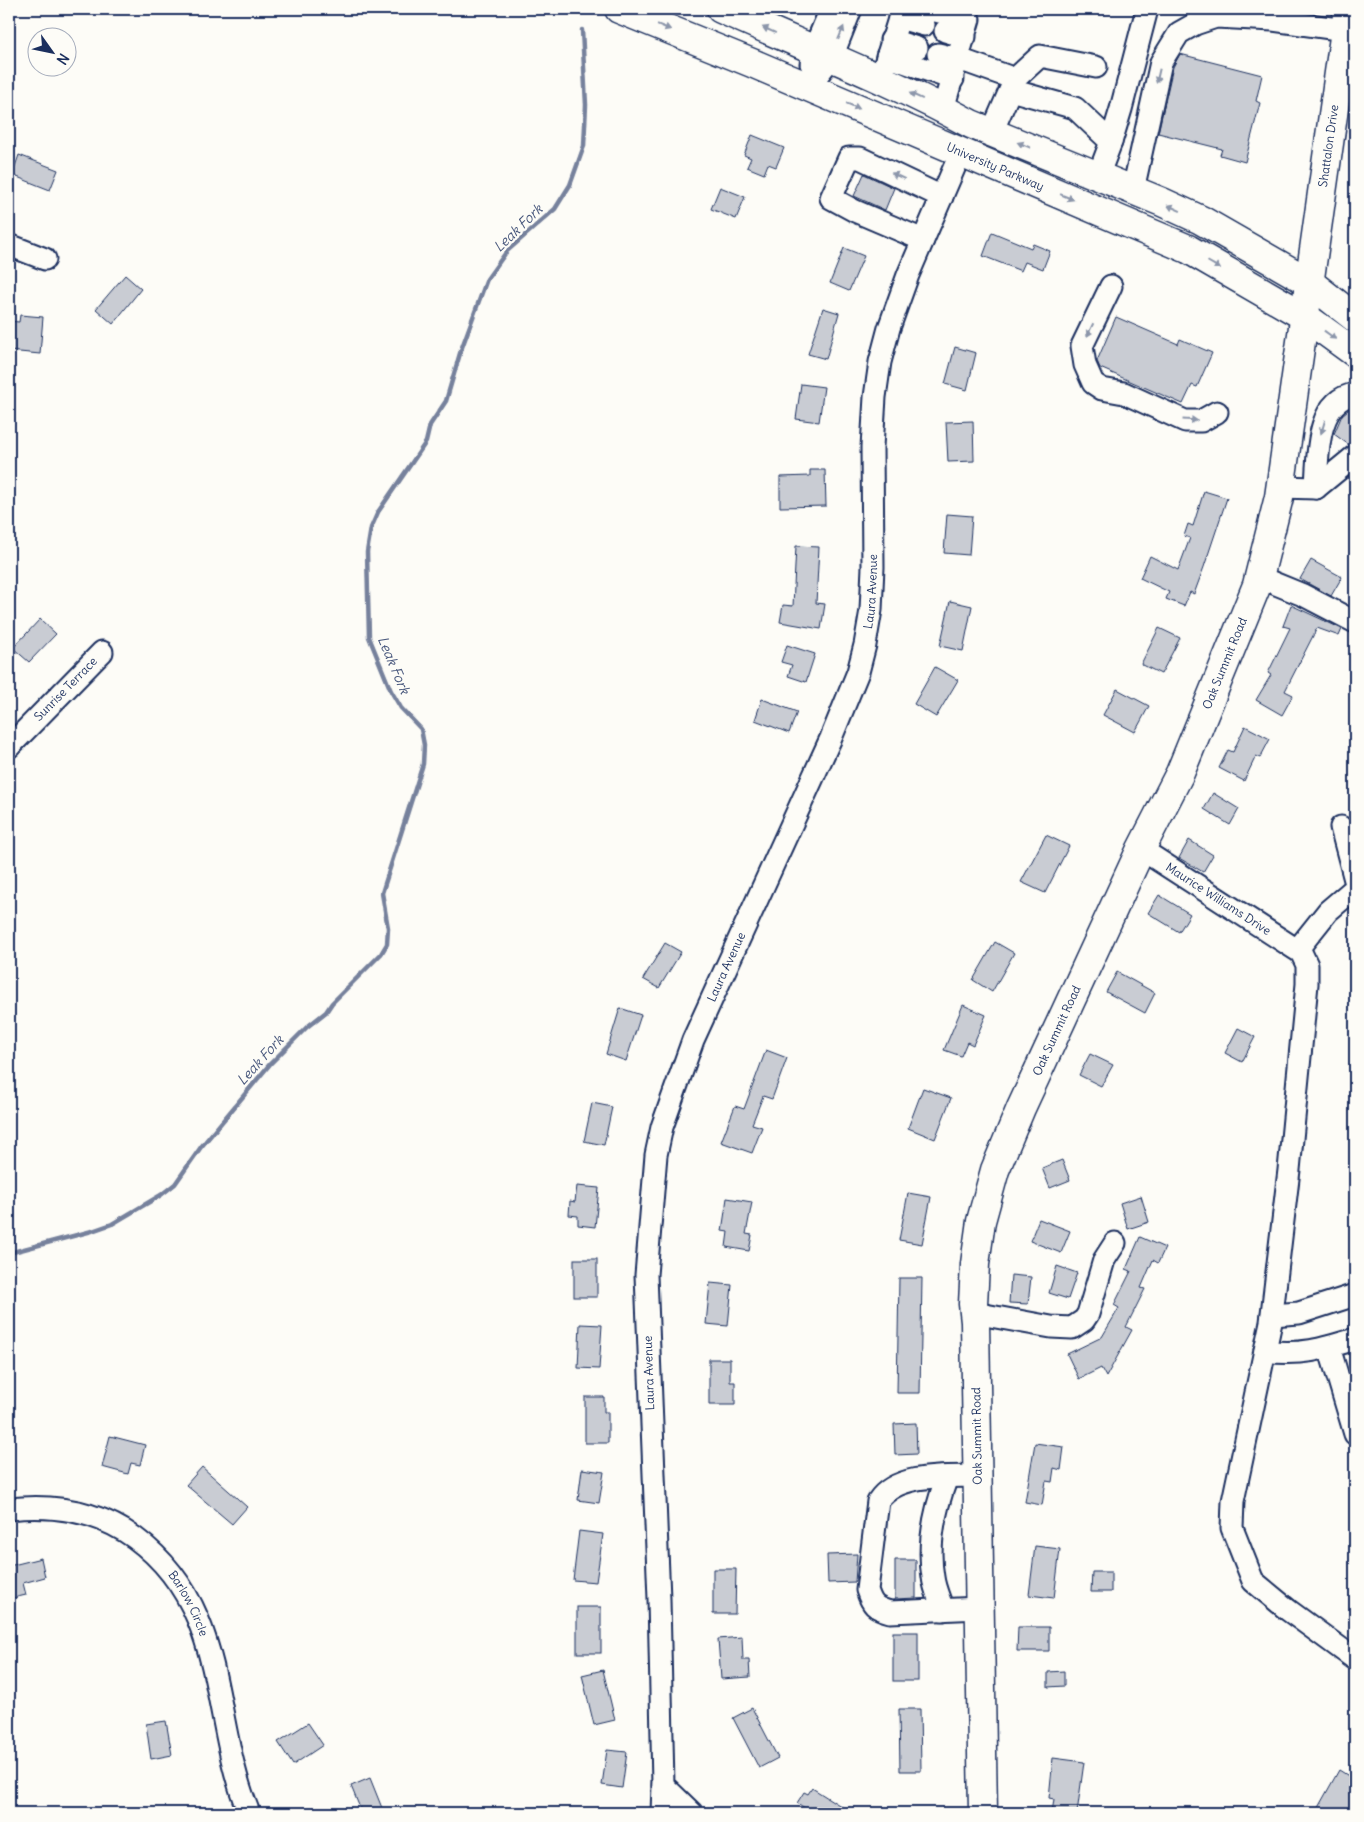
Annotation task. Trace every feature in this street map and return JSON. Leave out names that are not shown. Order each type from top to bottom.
[{"type":"main road","name":"University Parkway","points":[[619,9],[808,87],[1188,249],[1304,316],[1355,353]]},
{"type":"main road","points":[[722,9],[823,53],[886,59],[943,109],[971,124],[1201,220],[1309,282],[1355,318]]},
{"type":"main road","name":"Shattalon Drive","points":[[1309,282],[1346,19]]},
{"type":"main road","name":"Oak Summit Road","points":[[983,1813],[974,1313],[975,1264],[981,1221],[995,1170],[1021,1108],[1141,849],[1180,773],[1259,577],[1280,487],[1309,282]]},
{"type":"street","points":[[823,53],[831,9]]},
{"type":"street","points":[[808,87],[823,53],[852,9]]},
{"type":"street","points":[[1098,176],[1121,109],[1141,10]]},
{"type":"street","points":[[886,59],[900,13],[959,23],[956,69],[943,109]]},
{"type":"street","points":[[1133,190],[1161,62],[1179,33],[1195,24],[1216,17],[1273,20],[1346,19]]},
{"type":"street","points":[[886,59],[917,48]]},
{"type":"street","points":[[938,54],[956,69]]},
{"type":"street","points":[[992,132],[1013,85],[1040,56],[1096,67]]},
{"type":"street","points":[[886,59],[956,69],[1013,85],[1075,108],[1111,142]]},
{"type":"street","name":"Laura Avenue","points":[[662,1813],[659,1600],[646,1275],[656,1154],[662,1127],[693,1040],[828,746],[858,672],[871,610],[873,576],[872,447],[874,397],[880,362],[889,328],[908,275],[962,152]]},
{"type":"street","points":[[923,240],[855,211],[831,198],[849,158],[860,158],[942,196]]},
{"type":"street","points":[[9,245],[45,260]]},
{"type":"street","points":[[1111,286],[1082,346],[1085,365],[1093,383],[1102,389],[1124,393],[1185,421],[1201,421],[1217,412]]},
{"type":"street","points":[[1316,488],[1319,441],[1324,421],[1336,404],[1350,394],[1355,394]]},
{"type":"street","points":[[1280,487],[1316,488],[1355,456]]},
{"type":"street","points":[[1259,577],[1355,622]]},
{"type":"street","name":"Sunrise Terrace","points":[[9,748],[102,652]]},
{"type":"street","points":[[1341,828],[1355,880]]},
{"type":"street","name":"Maurice Williams Drive","points":[[1141,849],[1298,949]]},
{"type":"street","points":[[1355,888],[1328,910],[1298,949],[1307,965],[1307,984],[1290,1170],[1272,1315],[1233,1501],[1232,1528],[1253,1581],[1288,1610],[1355,1659]]},
{"type":"street","points":[[974,1313],[1051,1327],[1072,1328],[1084,1320],[1088,1314],[1104,1260],[1115,1243]]},
{"type":"street","points":[[1272,1315],[1299,1313],[1355,1295]]},
{"type":"street","points":[[1265,1351],[1290,1353],[1315,1351],[1355,1339]]},
{"type":"street","points":[[1329,1347],[1355,1434]]},
{"type":"street","points":[[978,1476],[920,1478],[900,1484],[884,1492],[878,1501],[867,1590],[871,1602],[880,1610],[890,1612],[980,1608]]},
{"type":"street","points":[[943,1610],[933,1577],[931,1539],[937,1501],[947,1477]]},
{"type":"street","name":"Barlow Circle","points":[[9,1509],[32,1506],[54,1507],[82,1512],[102,1519],[127,1532],[150,1549],[169,1569],[185,1592],[208,1644],[232,1755],[249,1813]]},
{"type":"street","points":[[663,1786],[692,1813]]},
{"type":"building","points":[[1180,54],[1262,75],[1256,101],[1260,103],[1245,162],[1220,155],[1222,149],[1158,133],[1173,67]]},
{"type":"building","points":[[752,135],[784,148],[776,167],[768,164],[764,174],[747,167],[751,158],[744,155]]},
{"type":"building","points":[[19,155],[58,170],[50,190],[12,175]]},
{"type":"building","points":[[864,174],[894,188],[885,210],[854,196]]},
{"type":"building","points":[[720,187],[745,197],[736,219],[711,209]]},
{"type":"building","points":[[992,232],[1031,248],[1033,244],[1050,251],[1043,269],[1025,262],[1021,271],[983,256]]},
{"type":"building","points":[[844,248],[864,256],[849,291],[830,283]]},
{"type":"building","points":[[125,275],[141,289],[113,324],[96,309]]},
{"type":"building","points":[[823,308],[839,313],[826,359],[808,354]]},
{"type":"building","points":[[20,315],[43,317],[40,354],[9,351],[9,321],[19,322]]},
{"type":"building","points":[[1116,317],[1178,344],[1180,339],[1212,353],[1197,387],[1192,385],[1183,404],[1100,368],[1097,361]]},
{"type":"building","points":[[955,347],[976,353],[967,390],[945,384]]},
{"type":"building","points":[[801,384],[824,387],[819,422],[796,419]]},
{"type":"building","points":[[1354,408],[1355,444],[1349,445],[1334,434],[1342,415]]},
{"type":"building","points":[[973,421],[974,461],[948,462],[946,422]]},
{"type":"building","points":[[810,470],[825,470],[826,506],[780,507],[780,477],[810,476]]},
{"type":"building","points":[[1204,491],[1227,498],[1194,594],[1190,592],[1184,606],[1166,599],[1169,592],[1140,578],[1150,556],[1178,570],[1190,538],[1184,536],[1188,524],[1193,526]]},
{"type":"building","points":[[947,514],[972,516],[969,555],[944,553]]},
{"type":"building","points":[[796,546],[819,547],[816,603],[825,604],[821,629],[780,622],[783,605],[793,606]]},
{"type":"building","points":[[1311,560],[1342,577],[1331,596],[1300,579]]},
{"type":"building","points":[[950,601],[972,606],[963,651],[940,646]]},
{"type":"building","points":[[1291,605],[1342,629],[1339,636],[1317,628],[1285,691],[1293,695],[1282,715],[1256,700],[1271,675],[1268,673],[1290,628],[1283,626]]},
{"type":"building","points":[[40,619],[56,634],[29,662],[13,648]]},
{"type":"building","points":[[1159,628],[1180,638],[1161,674],[1141,664]]},
{"type":"building","points":[[787,645],[815,654],[806,682],[788,676],[792,665],[781,662]]},
{"type":"building","points":[[935,667],[958,680],[936,717],[914,704]]},
{"type":"building","points":[[1117,689],[1149,706],[1135,732],[1103,715]]},
{"type":"building","points":[[762,699],[797,712],[789,733],[755,720]]},
{"type":"building","points":[[1245,726],[1270,739],[1260,758],[1256,756],[1244,781],[1219,768],[1228,750],[1233,752]]},
{"type":"building","points":[[1213,793],[1239,809],[1230,825],[1204,809]]},
{"type":"building","points":[[1046,835],[1069,846],[1045,893],[1021,882]]},
{"type":"building","points":[[1189,840],[1213,855],[1203,872],[1179,858]]},
{"type":"building","points":[[1159,895],[1190,914],[1179,932],[1148,913]]},
{"type":"building","points":[[995,942],[1014,953],[992,992],[973,980]]},
{"type":"building","points":[[665,943],[681,952],[659,988],[643,979]]},
{"type":"building","points":[[1117,972],[1155,993],[1145,1013],[1106,992]]},
{"type":"building","points":[[963,1005],[986,1015],[973,1045],[967,1042],[961,1056],[944,1050]]},
{"type":"building","points":[[620,1008],[641,1015],[626,1061],[606,1054]]},
{"type":"building","points":[[1238,1028],[1255,1037],[1242,1062],[1225,1053]]},
{"type":"building","points":[[766,1050],[787,1058],[772,1099],[763,1096],[752,1124],[762,1127],[752,1153],[721,1142],[735,1106],[744,1109]]},
{"type":"building","points":[[1090,1054],[1113,1065],[1101,1086],[1079,1075]]},
{"type":"building","points":[[923,1088],[951,1098],[935,1139],[908,1128]]},
{"type":"building","points":[[592,1103],[612,1107],[604,1145],[584,1141]]},
{"type":"building","points":[[1062,1160],[1070,1180],[1050,1188],[1042,1168]]},
{"type":"building","points":[[577,1186],[599,1188],[595,1227],[578,1225],[578,1216],[569,1215],[570,1201],[575,1202]]},
{"type":"building","points":[[908,1193],[931,1197],[922,1244],[899,1240]]},
{"type":"building","points":[[1141,1196],[1149,1222],[1128,1229],[1120,1203]]},
{"type":"building","points":[[727,1198],[752,1202],[746,1234],[752,1235],[749,1251],[726,1247],[728,1232],[722,1231]]},
{"type":"building","points":[[1039,1219],[1070,1231],[1061,1253],[1030,1241]]},
{"type":"building","points":[[1140,1237],[1165,1248],[1158,1263],[1153,1260],[1141,1288],[1145,1289],[1126,1327],[1132,1330],[1106,1377],[1101,1368],[1079,1379],[1067,1354],[1102,1337],[1119,1308],[1114,1305],[1131,1271],[1126,1269]]},
{"type":"building","points":[[574,1259],[597,1259],[597,1297],[574,1297]]},
{"type":"building","points":[[1057,1266],[1077,1273],[1068,1299],[1049,1293]]},
{"type":"building","points":[[1011,1275],[1031,1277],[1028,1304],[1009,1303]]},
{"type":"building","points":[[899,1278],[922,1278],[920,1393],[897,1393]]},
{"type":"building","points":[[710,1283],[732,1285],[728,1326],[706,1324]]},
{"type":"building","points":[[580,1324],[602,1325],[599,1369],[578,1368]]},
{"type":"building","points":[[709,1359],[730,1359],[730,1382],[735,1382],[735,1405],[709,1405]]},
{"type":"building","points":[[585,1397],[604,1397],[604,1412],[608,1412],[608,1443],[585,1443]]},
{"type":"building","points":[[916,1423],[917,1454],[895,1455],[894,1424]]},
{"type":"building","points":[[110,1436],[145,1445],[140,1465],[131,1463],[128,1474],[102,1467]]},
{"type":"building","points":[[1035,1443],[1064,1447],[1061,1470],[1054,1468],[1052,1482],[1046,1481],[1042,1505],[1025,1502]]},
{"type":"building","points":[[202,1467],[247,1507],[232,1524],[186,1485]]},
{"type":"building","points":[[582,1469],[604,1472],[599,1503],[578,1500]]},
{"type":"building","points":[[579,1531],[603,1534],[596,1582],[573,1580]]},
{"type":"building","points":[[1035,1546],[1060,1549],[1054,1598],[1029,1595]]},
{"type":"building","points":[[857,1554],[855,1582],[828,1583],[827,1555]]},
{"type":"building","points":[[41,1558],[45,1577],[23,1583],[26,1595],[9,1599],[9,1566]]},
{"type":"building","points":[[895,1560],[916,1560],[916,1598],[895,1599]]},
{"type":"building","points":[[713,1569],[736,1569],[735,1614],[713,1614]]},
{"type":"building","points":[[1092,1572],[1111,1572],[1111,1592],[1091,1592]]},
{"type":"building","points":[[577,1607],[601,1607],[601,1653],[577,1653]]},
{"type":"building","points":[[1018,1627],[1049,1627],[1049,1651],[1017,1651]]},
{"type":"building","points":[[893,1632],[918,1632],[918,1681],[893,1681]]},
{"type":"building","points":[[742,1637],[743,1660],[749,1660],[750,1677],[721,1679],[718,1639]]},
{"type":"building","points":[[603,1670],[615,1720],[594,1725],[582,1675]]},
{"type":"building","points":[[1064,1671],[1064,1686],[1048,1687],[1048,1672]]},
{"type":"building","points":[[752,1708],[778,1758],[759,1768],[733,1718]]},
{"type":"building","points":[[899,1709],[920,1709],[921,1771],[900,1771]]},
{"type":"building","points":[[166,1721],[172,1755],[151,1759],[146,1724]]},
{"type":"building","points":[[308,1723],[323,1745],[293,1765],[278,1742]]},
{"type":"building","points":[[607,1750],[627,1752],[622,1788],[602,1785]]},
{"type":"building","points":[[1053,1758],[1084,1762],[1077,1813],[1052,1813],[1054,1799],[1049,1798]]},
{"type":"building","points":[[1339,1770],[1355,1780],[1355,1813],[1315,1813]]},
{"type":"building","points":[[370,1778],[384,1813],[362,1813],[351,1786]]},
{"type":"building","points":[[812,1788],[852,1813],[813,1813],[797,1803],[804,1792],[808,1794]]},
{"type":"waterway","name":"Leak Fork","points":[[9,1253],[112,1224],[161,1195],[175,1184],[201,1147],[270,1064],[307,1027],[326,1012],[332,1003],[381,954],[387,944],[388,928],[382,893],[423,764],[424,745],[421,729],[401,708],[391,691],[369,637],[367,552],[371,528],[378,512],[426,442],[430,425],[446,401],[461,350],[487,279],[507,251],[555,209],[570,185],[584,146],[586,105],[582,30]]}]
